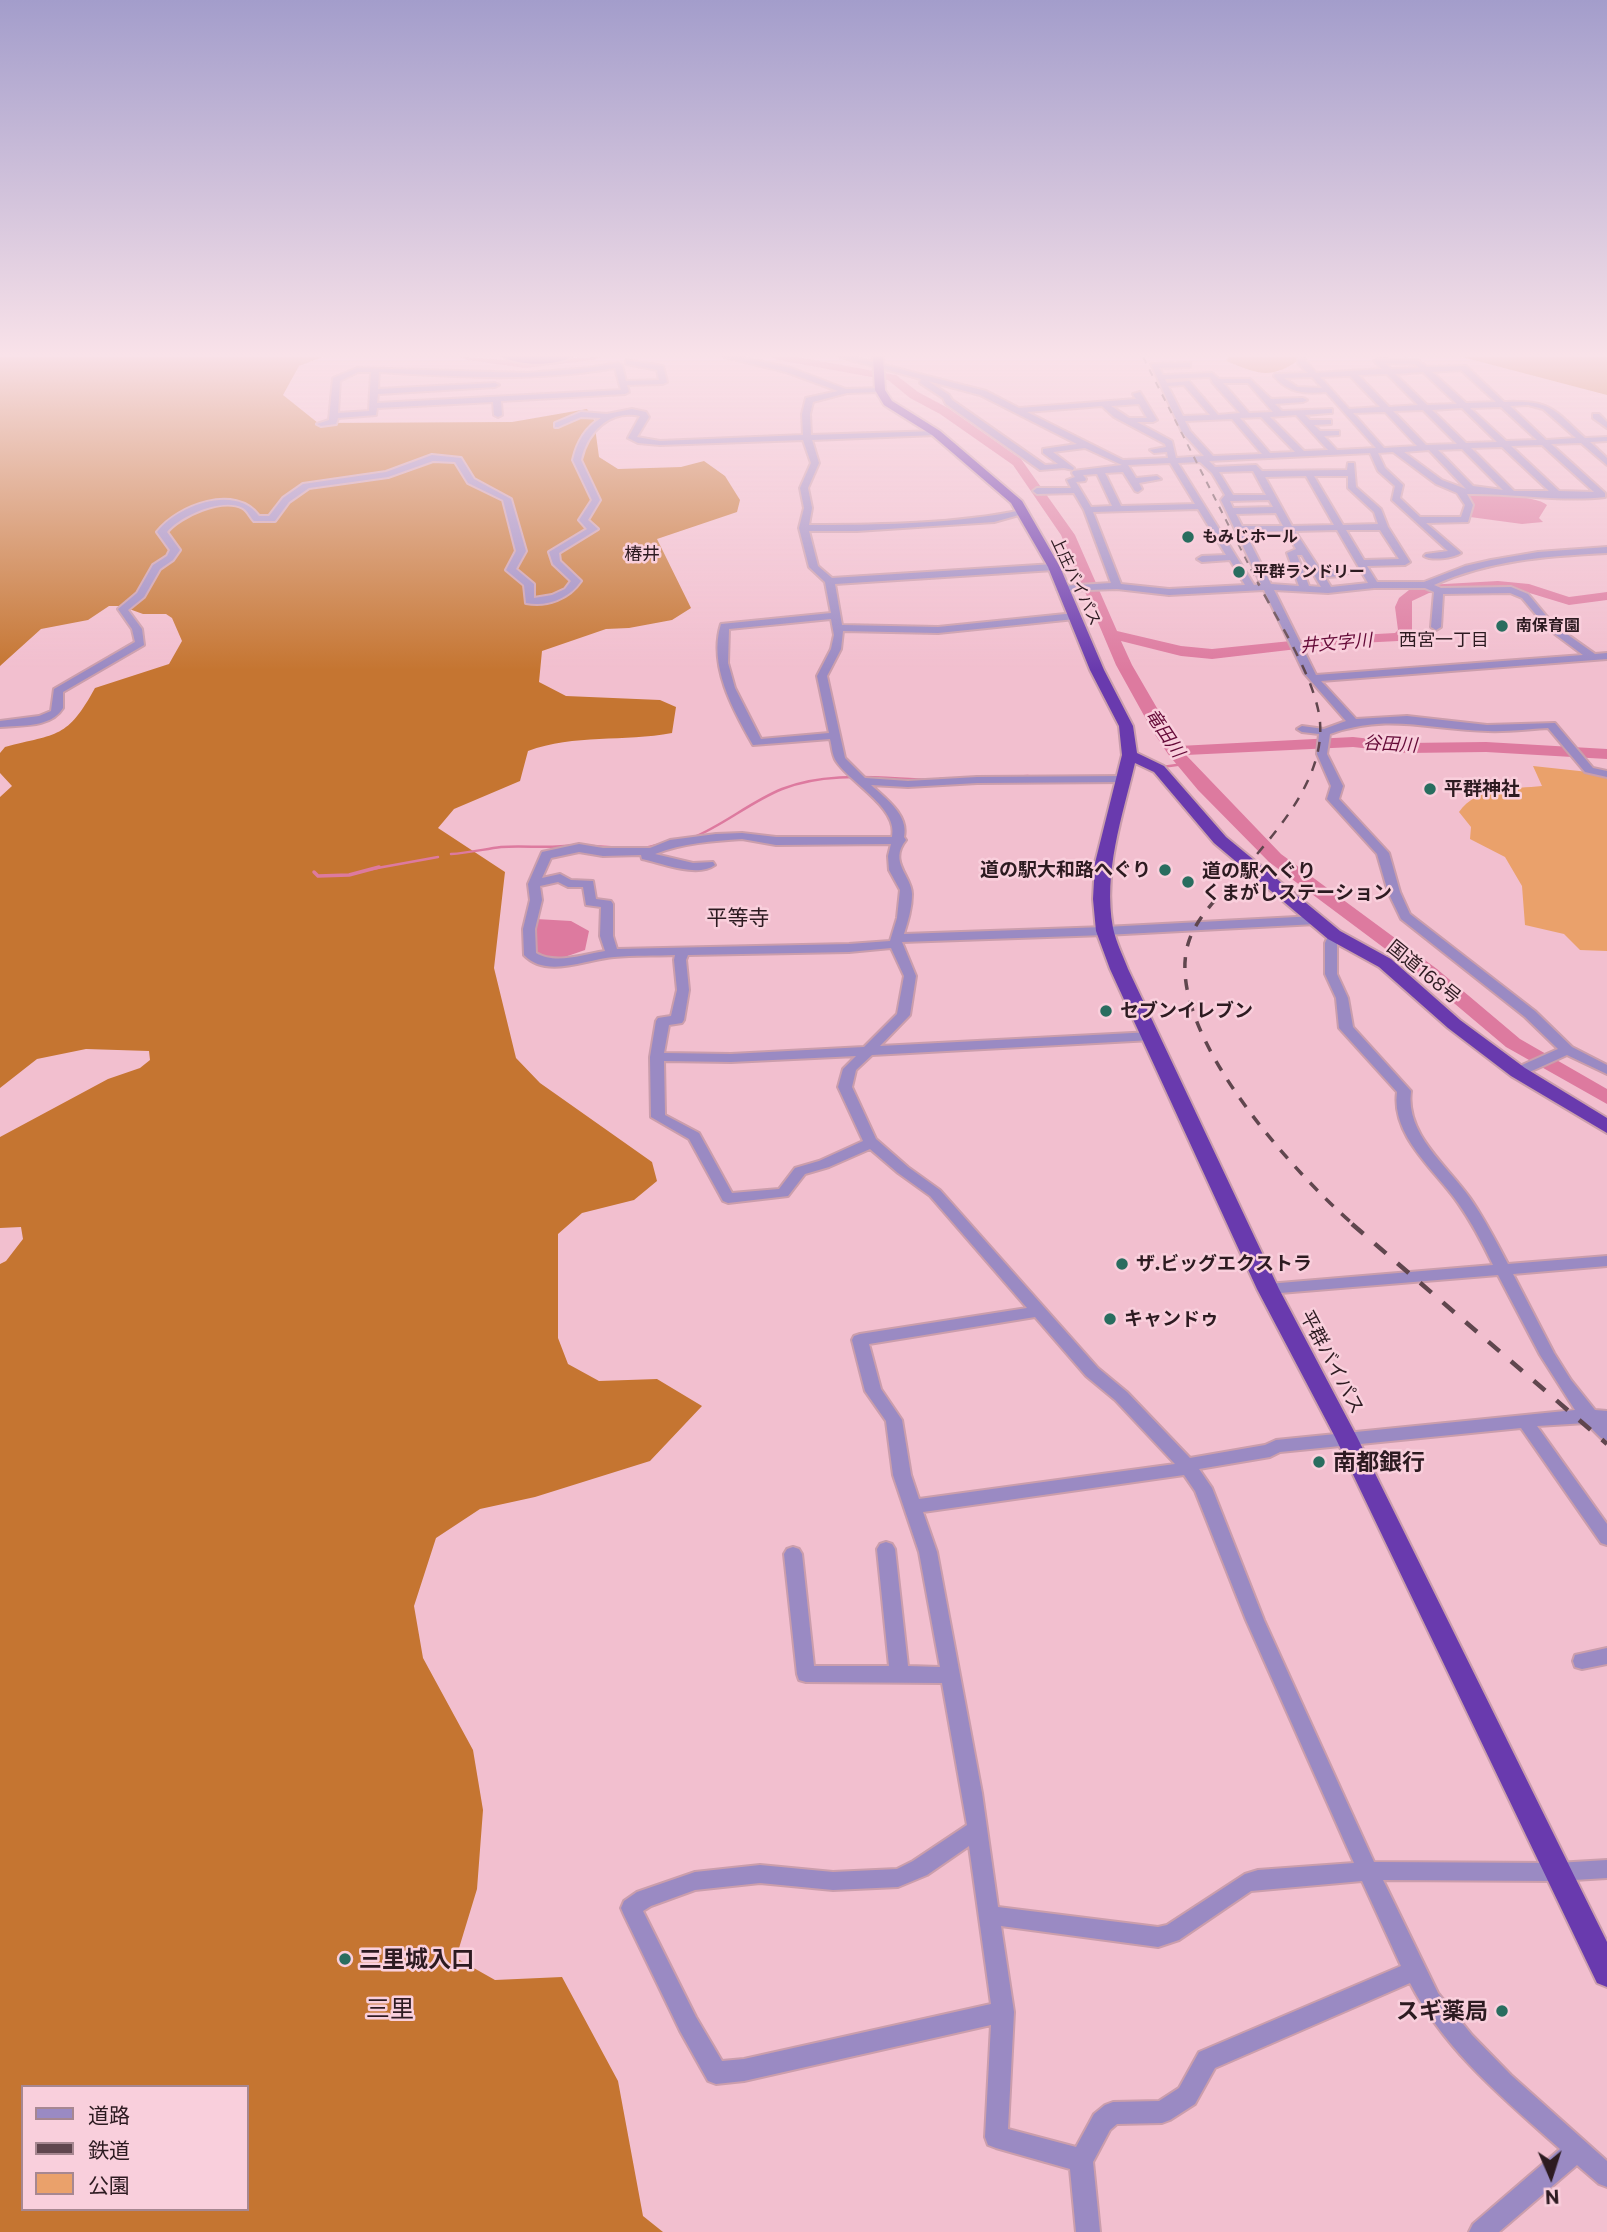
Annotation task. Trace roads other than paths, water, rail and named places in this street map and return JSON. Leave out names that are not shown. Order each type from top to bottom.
[{"type":"highway","name":"上庄バイパス","points":[[971,461],[1005,489],[1066,588],[1097,670],[1126,726],[1130,755]]},
{"type":"highway","name":"平群バイパス","points":[[1130,755],[1103,863],[1101,898],[1105,931],[1119,969],[1268,1289],[1346,1437],[1607,1973]]},
{"type":"highway","name":"国道168号","points":[[1130,755],[1158,769],[1220,840],[1334,935],[1385,963],[1454,1024],[1525,1069],[1607,1127]]},
{"type":"street","points":[[0,724],[38,720],[53,715],[58,709],[58,691],[141,643],[137,629],[123,609],[141,595],[156,567],[170,558],[174,550],[162,532],[167,523],[201,508],[241,505],[250,508],[257,519],[272,519],[286,500],[306,486],[387,474],[423,461]]},
{"type":"street","points":[[459,461],[471,481],[507,499],[521,551],[511,570],[529,584],[529,601],[549,600],[566,592],[576,580],[556,562],[554,552],[593,529],[583,520],[596,500],[578,461]]},
{"type":"street","points":[[815,461],[804,488],[808,508],[804,528],[814,567],[830,581],[837,628],[836,649],[822,676],[834,736],[840,760],[894,814],[900,828],[900,840],[894,856],[895,870],[906,890],[903,918],[896,941],[910,976],[903,1015],[850,1069],[845,1087],[870,1142],[935,1193],[1092,1372],[1121,1396],[1186,1465],[1203,1488],[1255,1620],[1430,2000],[1464,2043],[1503,2083],[1607,2176]]},
{"type":"street","points":[[1033,461],[1043,468],[1067,464]]},
{"type":"street","points":[[1062,461],[1082,479],[1071,480],[1088,510],[1114,586]]},
{"type":"street","points":[[1115,461],[1124,466],[1136,485],[1157,479]]},
{"type":"street","points":[[1076,473],[1180,461]]},
{"type":"street","points":[[1208,461],[1215,473],[1218,503],[1234,557],[1251,587]]},
{"type":"street","points":[[1351,461],[1352,488],[1378,510],[1383,527],[1405,562],[1363,563]]},
{"type":"street","points":[[1379,461],[1381,469],[1399,485],[1395,498],[1457,553],[1429,556]]},
{"type":"street","points":[[1415,461],[1430,477],[1461,492],[1536,495]]},
{"type":"street","points":[[1442,461],[1472,489],[1511,493],[1604,495]]},
{"type":"street","points":[[1479,461],[1511,493]]},
{"type":"street","points":[[1522,461],[1556,493]]},
{"type":"street","points":[[1566,461],[1604,495]]},
{"type":"street","points":[[1173,462],[1218,503],[1238,529],[1309,673],[1353,722]]},
{"type":"street","points":[[1215,473],[1256,468],[1302,551],[1306,553],[1328,590]]},
{"type":"street","points":[[1100,471],[1118,510]]},
{"type":"street","points":[[1308,473],[1374,585]]},
{"type":"street","points":[[1260,475],[1352,473]]},
{"type":"street","points":[[1037,491],[1076,490]]},
{"type":"street","points":[[1418,520],[1465,520],[1469,505],[1461,492]]},
{"type":"street","points":[[1088,510],[1218,503],[1271,493]]},
{"type":"street","points":[[1218,503],[1280,510]]},
{"type":"street","points":[[804,528],[857,528],[994,519],[1022,513]]},
{"type":"street","points":[[1238,529],[1383,527]]},
{"type":"street","points":[[1434,588],[1454,570],[1560,553],[1607,550]]},
{"type":"street","points":[[1302,551],[1292,553],[1305,589]]},
{"type":"street","points":[[1202,559],[1234,557]]},
{"type":"street","points":[[830,581],[1054,567]]},
{"type":"street","points":[[1318,574],[1343,573]]},
{"type":"street","points":[[1066,588],[1114,586],[1169,592],[1251,587],[1328,590],[1374,585],[1511,590],[1525,596],[1551,627],[1591,656]]},
{"type":"street","points":[[1434,588],[1437,594],[1436,627]]},
{"type":"street","points":[[837,628],[938,631],[1075,616]]},
{"type":"street","points":[[834,617],[724,626],[723,663],[730,688],[757,743],[834,736]]},
{"type":"street","points":[[1314,677],[1607,656]]},
{"type":"street","points":[[1607,774],[1589,769],[1551,725],[1486,728],[1407,719],[1353,722],[1325,740],[1322,754],[1337,786],[1333,799],[1383,853],[1394,892],[1405,916],[1530,1014],[1567,1050],[1607,1070]]},
{"type":"street","points":[[1302,729],[1325,740]]},
{"type":"street","points":[[859,780],[908,784],[977,780],[1125,779]]},
{"type":"street","points":[[900,840],[776,841],[742,836],[716,837],[632,853],[579,848],[546,855],[534,884],[536,900],[529,929],[530,955],[540,961],[557,963],[613,953],[849,948],[896,941],[1316,920]]},
{"type":"street","points":[[634,855],[663,857],[678,865],[709,865]]},
{"type":"street","points":[[534,884],[560,878],[568,883],[589,884],[590,902],[607,904],[607,935],[609,948],[613,953]]},
{"type":"street","points":[[1334,935],[1331,943],[1331,974],[1342,998],[1346,1028],[1404,1091],[1401,1098],[1406,1124],[1466,1201],[1566,1386],[1589,1418],[1607,1434]]},
{"type":"street","points":[[682,953],[683,990],[677,1020],[663,1021],[657,1058],[658,1116],[694,1136],[728,1198],[783,1193],[800,1171],[824,1164],[870,1142]]},
{"type":"street","points":[[657,1058],[731,1058],[1152,1036]]},
{"type":"street","points":[[1525,1069],[1567,1050]]},
{"type":"street","points":[[1268,1289],[1607,1261]]},
{"type":"street","points":[[1040,1311],[860,1340],[864,1366],[873,1391],[894,1420],[902,1475],[928,1552],[976,1830],[1003,2012],[996,2137],[1081,2160]]},
{"type":"street","points":[[913,1507],[1178,1471],[1186,1465],[1270,1451],[1276,1446],[1574,1416],[1607,1417]]},
{"type":"street","points":[[1525,1421],[1607,1538]]},
{"type":"street","points":[[886,1549],[899,1674]]},
{"type":"street","points":[[793,1554],[806,1674],[949,1675]]},
{"type":"street","points":[[1582,1661],[1607,1656]]},
{"type":"street","points":[[976,1830],[920,1868],[898,1878],[833,1881],[760,1874],[695,1881],[644,1899],[631,1908],[688,2024],[716,2073],[744,2070],[1003,2012]]},
{"type":"street","points":[[989,1915],[1158,1937],[1172,1933],[1245,1883],[1258,1880],[1369,1871],[1557,1872],[1607,1869]]},
{"type":"street","points":[[1088,2232],[1081,2160],[1102,2122],[1113,2113],[1162,2112],[1187,2096],[1207,2060],[1415,1971]]},
{"type":"street","points":[[1481,2232],[1578,2148]]},
{"type":"waterway","name":"竜田川","points":[[1016,461],[1031,479],[1068,535],[1124,665],[1174,751]]},
{"type":"waterway","name":"井文字川","points":[[1111,634],[1181,651],[1212,654],[1340,640],[1398,637],[1405,634],[1406,630],[1403,611],[1406,598],[1427,589],[1480,585],[1513,586],[1529,588],[1569,601],[1607,596]]},
{"type":"waterway","name":"谷田川","points":[[1174,751],[1353,742],[1407,748],[1486,747],[1607,754]]},
{"type":"waterway","name":"竜田川","points":[[1174,751],[1204,786],[1275,858],[1430,973],[1513,1043],[1607,1098]]},
{"type":"waterway","points":[[1162,767],[1184,764]]},
{"type":"waterway","points":[[1009,777],[1028,776]]},
{"type":"waterway","points":[[692,838],[770,794],[800,783],[856,777],[932,780]]},
{"type":"waterway","points":[[940,779],[970,778]]},
{"type":"waterway","points":[[645,848],[661,844]]},
{"type":"waterway","points":[[451,854],[501,847],[574,845]]},
{"type":"waterway","points":[[592,846],[623,848]]},
{"type":"waterway","points":[[372,869],[438,857]]},
{"type":"waterway","points":[[314,872],[318,876],[349,875],[379,867]]},
{"type":"railway","points":[[1196,461],[1259,585]]},
{"type":"railway","points":[[1244,869],[1286,818],[1298,799],[1309,778],[1320,736],[1319,714],[1309,681],[1258,583]]},
{"type":"railway","points":[[1245,867],[1212,903],[1192,933],[1188,944],[1185,979],[1195,1017],[1214,1057],[1239,1097],[1299,1171],[1354,1225]]},
{"type":"railway","points":[[1352,1224],[1607,1444]]},
{"type":"place","name":"もみじホール","points":[[1188,537]]},
{"type":"place","name":"平群ランドリー","points":[[1239,572]]},
{"type":"place","name":"南保育園","points":[[1502,626]]},
{"type":"place","name":"平群神社","points":[[1430,789]]},
{"type":"place","name":"道の駅大和路へぐり","points":[[1165,870]]},
{"type":"place","name":"道の駅へぐり くまがしステーション","points":[[1188,882]]},
{"type":"place","name":"セブンイレブン","points":[[1106,1011]]},
{"type":"place","name":"ザ.ビッグエクストラ","points":[[1122,1264]]},
{"type":"place","name":"キャンドゥ","points":[[1110,1319]]},
{"type":"place","name":"南都銀行","points":[[1319,1462]]},
{"type":"place","name":"三里城入口","points":[[345,1959]]},
{"type":"place","name":"スギ薬局","points":[[1502,2011]]},
{"type":"district","name":"椿井","points":[[642,554]]},
{"type":"district","name":"西宮一丁目","points":[[1444,640]]},
{"type":"district","name":"平等寺","points":[[738,918]]},
{"type":"district","name":"三里","points":[[390,2009]]}]
